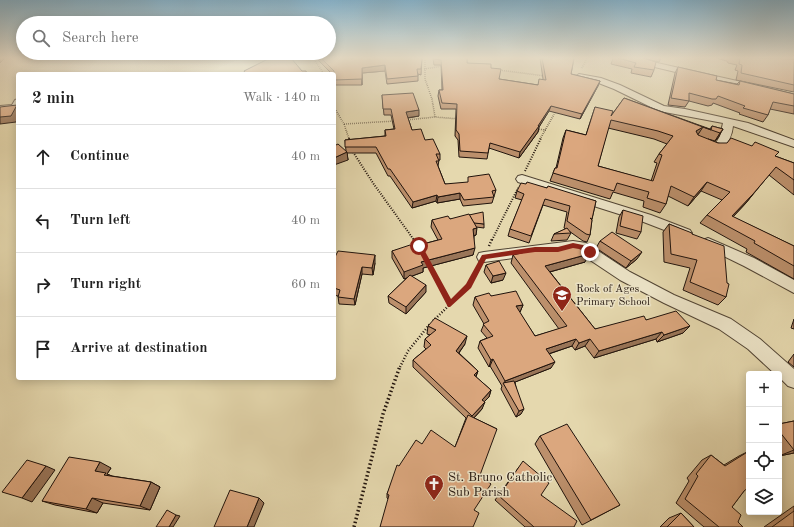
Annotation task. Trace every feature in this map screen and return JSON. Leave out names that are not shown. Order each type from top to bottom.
[{"type":"street","points":[[605,83],[662,109],[685,112],[759,130],[794,144]]},
{"type":"street","points":[[730,83],[763,90]]},
{"type":"street","points":[[0,109],[15,108],[16,106]]},
{"type":"street","points":[[697,140],[717,148],[725,139],[728,122]]},
{"type":"street","points":[[522,179],[639,216],[699,239],[750,262],[794,287]]},
{"type":"street","points":[[484,257],[535,250],[558,250],[573,246],[581,247],[625,276],[669,299],[725,324],[754,344],[794,380]]},
{"type":"path","points":[[426,83],[432,99],[435,117]]},
{"type":"path","points":[[354,527],[385,405],[401,363],[421,333],[468,286],[484,257],[522,179],[533,152],[560,106]]},
{"type":"path","points":[[336,110],[344,124],[350,144]]},
{"type":"path","points":[[344,124],[435,117],[465,119]]},
{"type":"path","points":[[532,128],[546,130]]},
{"type":"path","points":[[352,150],[373,183],[422,252]]},
{"type":"path","points":[[426,259],[450,304]]},
{"type":"building","points":[[443,83],[522,83],[538,85],[538,83],[599,83],[582,114],[551,106],[539,126],[520,152],[490,143],[488,153],[460,151],[459,134],[456,130],[457,104],[442,103],[439,90],[443,90]]},
{"type":"building","points":[[674,83],[728,83],[739,85],[740,83],[747,83],[794,94],[794,106],[773,102],[768,115],[743,108],[745,106],[718,96],[716,99],[712,99],[689,93],[689,101],[671,98]]},
{"type":"building","points":[[783,83],[794,83],[794,85]]},
{"type":"building","points":[[413,93],[419,110],[406,112],[412,130],[421,129],[425,140],[433,139],[440,154],[436,154],[439,161],[436,161],[445,184],[468,182],[468,177],[489,174],[496,190],[492,191],[494,197],[464,200],[460,193],[438,197],[437,195],[413,202],[390,169],[388,169],[376,147],[345,147],[345,140],[386,136],[385,130],[395,129],[391,109],[383,109],[382,95]]},
{"type":"building","points":[[624,98],[703,127],[696,131],[698,135],[718,143],[727,143],[731,138],[752,146],[755,142],[779,152],[775,156],[794,163],[794,180],[776,167],[732,216],[794,246],[794,266],[754,243],[755,241],[707,215],[730,192],[707,182],[694,197],[671,186],[666,204],[647,198],[649,192],[617,183],[614,191],[553,173],[555,168],[557,168],[566,130],[586,135],[595,107],[613,111],[611,116]],"holes":[[[611,120],[673,136],[659,154],[662,155],[653,181],[598,166]]]},
{"type":"building","points":[[16,105],[11,116],[0,117],[0,107]]},
{"type":"building","points":[[712,126],[723,129],[720,133],[711,130]]},
{"type":"building","points":[[338,144],[347,152],[336,157],[336,145]]},
{"type":"building","points":[[527,182],[547,188],[548,186],[596,201],[592,219],[590,218],[592,220],[590,235],[586,234],[567,221],[570,206],[545,199],[531,236],[510,229],[524,194],[517,191],[521,183],[526,184]]},
{"type":"building","points":[[623,210],[643,216],[641,232],[620,226]]},
{"type":"building","points":[[483,212],[484,224],[474,223],[469,215]]},
{"type":"building","points":[[469,214],[477,228],[473,229],[475,248],[421,262],[423,265],[404,272],[392,251],[410,245],[412,247],[442,239],[432,220],[448,216],[450,219]]},
{"type":"building","points":[[669,224],[724,246],[727,283],[729,284],[726,297],[690,282],[697,260],[671,254]]},
{"type":"building","points":[[567,228],[571,233],[554,234]]},
{"type":"building","points":[[612,232],[642,252],[631,261],[600,241]]},
{"type":"building","points":[[581,246],[589,254],[545,266],[595,329],[644,316],[646,320],[676,311],[690,326],[664,335],[662,332],[599,351],[590,339],[579,343],[576,339],[546,349],[555,362],[505,381],[493,359],[491,360],[480,341],[493,336],[483,324],[489,321],[475,297],[489,293],[491,296],[516,291],[523,305],[516,306],[535,336],[567,326],[513,255],[538,249]]},
{"type":"building","points":[[338,251],[375,255],[372,268],[362,267],[354,299],[338,297],[340,290],[336,289],[336,255]]},
{"type":"building","points":[[499,261],[506,273],[493,276],[486,265]]},
{"type":"building","points":[[410,275],[426,285],[406,307],[388,296]]},
{"type":"building","points":[[435,318],[467,336],[456,351],[478,371],[474,375],[491,390],[482,400],[485,402],[472,416],[413,360],[431,345],[425,339],[436,330],[428,326]]},
{"type":"building","points":[[514,381],[524,409],[519,411],[503,383]]},
{"type":"building","points":[[468,415],[497,429],[480,475],[491,484],[474,510],[479,513],[473,527],[380,527],[389,495],[387,494],[397,465],[399,466],[416,440],[422,444],[431,430],[455,447]]},
{"type":"building","points":[[794,421],[794,450],[782,435],[782,423]]},
{"type":"building","points":[[567,424],[620,505],[591,520],[540,436]]},
{"type":"building","points":[[746,453],[746,489],[732,507],[741,515],[738,522],[743,527],[719,527],[685,499],[698,476],[696,474],[711,455],[725,466]]},
{"type":"building","points":[[69,457],[100,462],[95,471],[106,473],[104,475],[151,482],[140,506],[92,498],[86,509],[42,501]]},
{"type":"building","points":[[27,460],[46,466],[22,498],[2,492]]},
{"type":"building","points":[[523,461],[549,483],[541,495],[577,521],[574,527],[534,527],[499,496]]},
{"type":"building","points":[[230,490],[259,498],[247,527],[214,527]]},
{"type":"building","points":[[167,510],[176,515],[169,527],[156,527]]},
{"type":"building","points":[[794,511],[794,527],[772,527]]},
{"type":"building","points":[[681,513],[694,527],[667,527]]},
{"type":"place","name":"Rock of Ages Primary School","points":[[562,312]]},
{"type":"place","name":"St. Bruno Catholic Sub Parish","points":[[434,501]]},
{"type":"route","points":[[419,246],[450,304],[468,286],[484,257],[535,250],[558,250],[573,246],[581,247],[590,252]]}]
